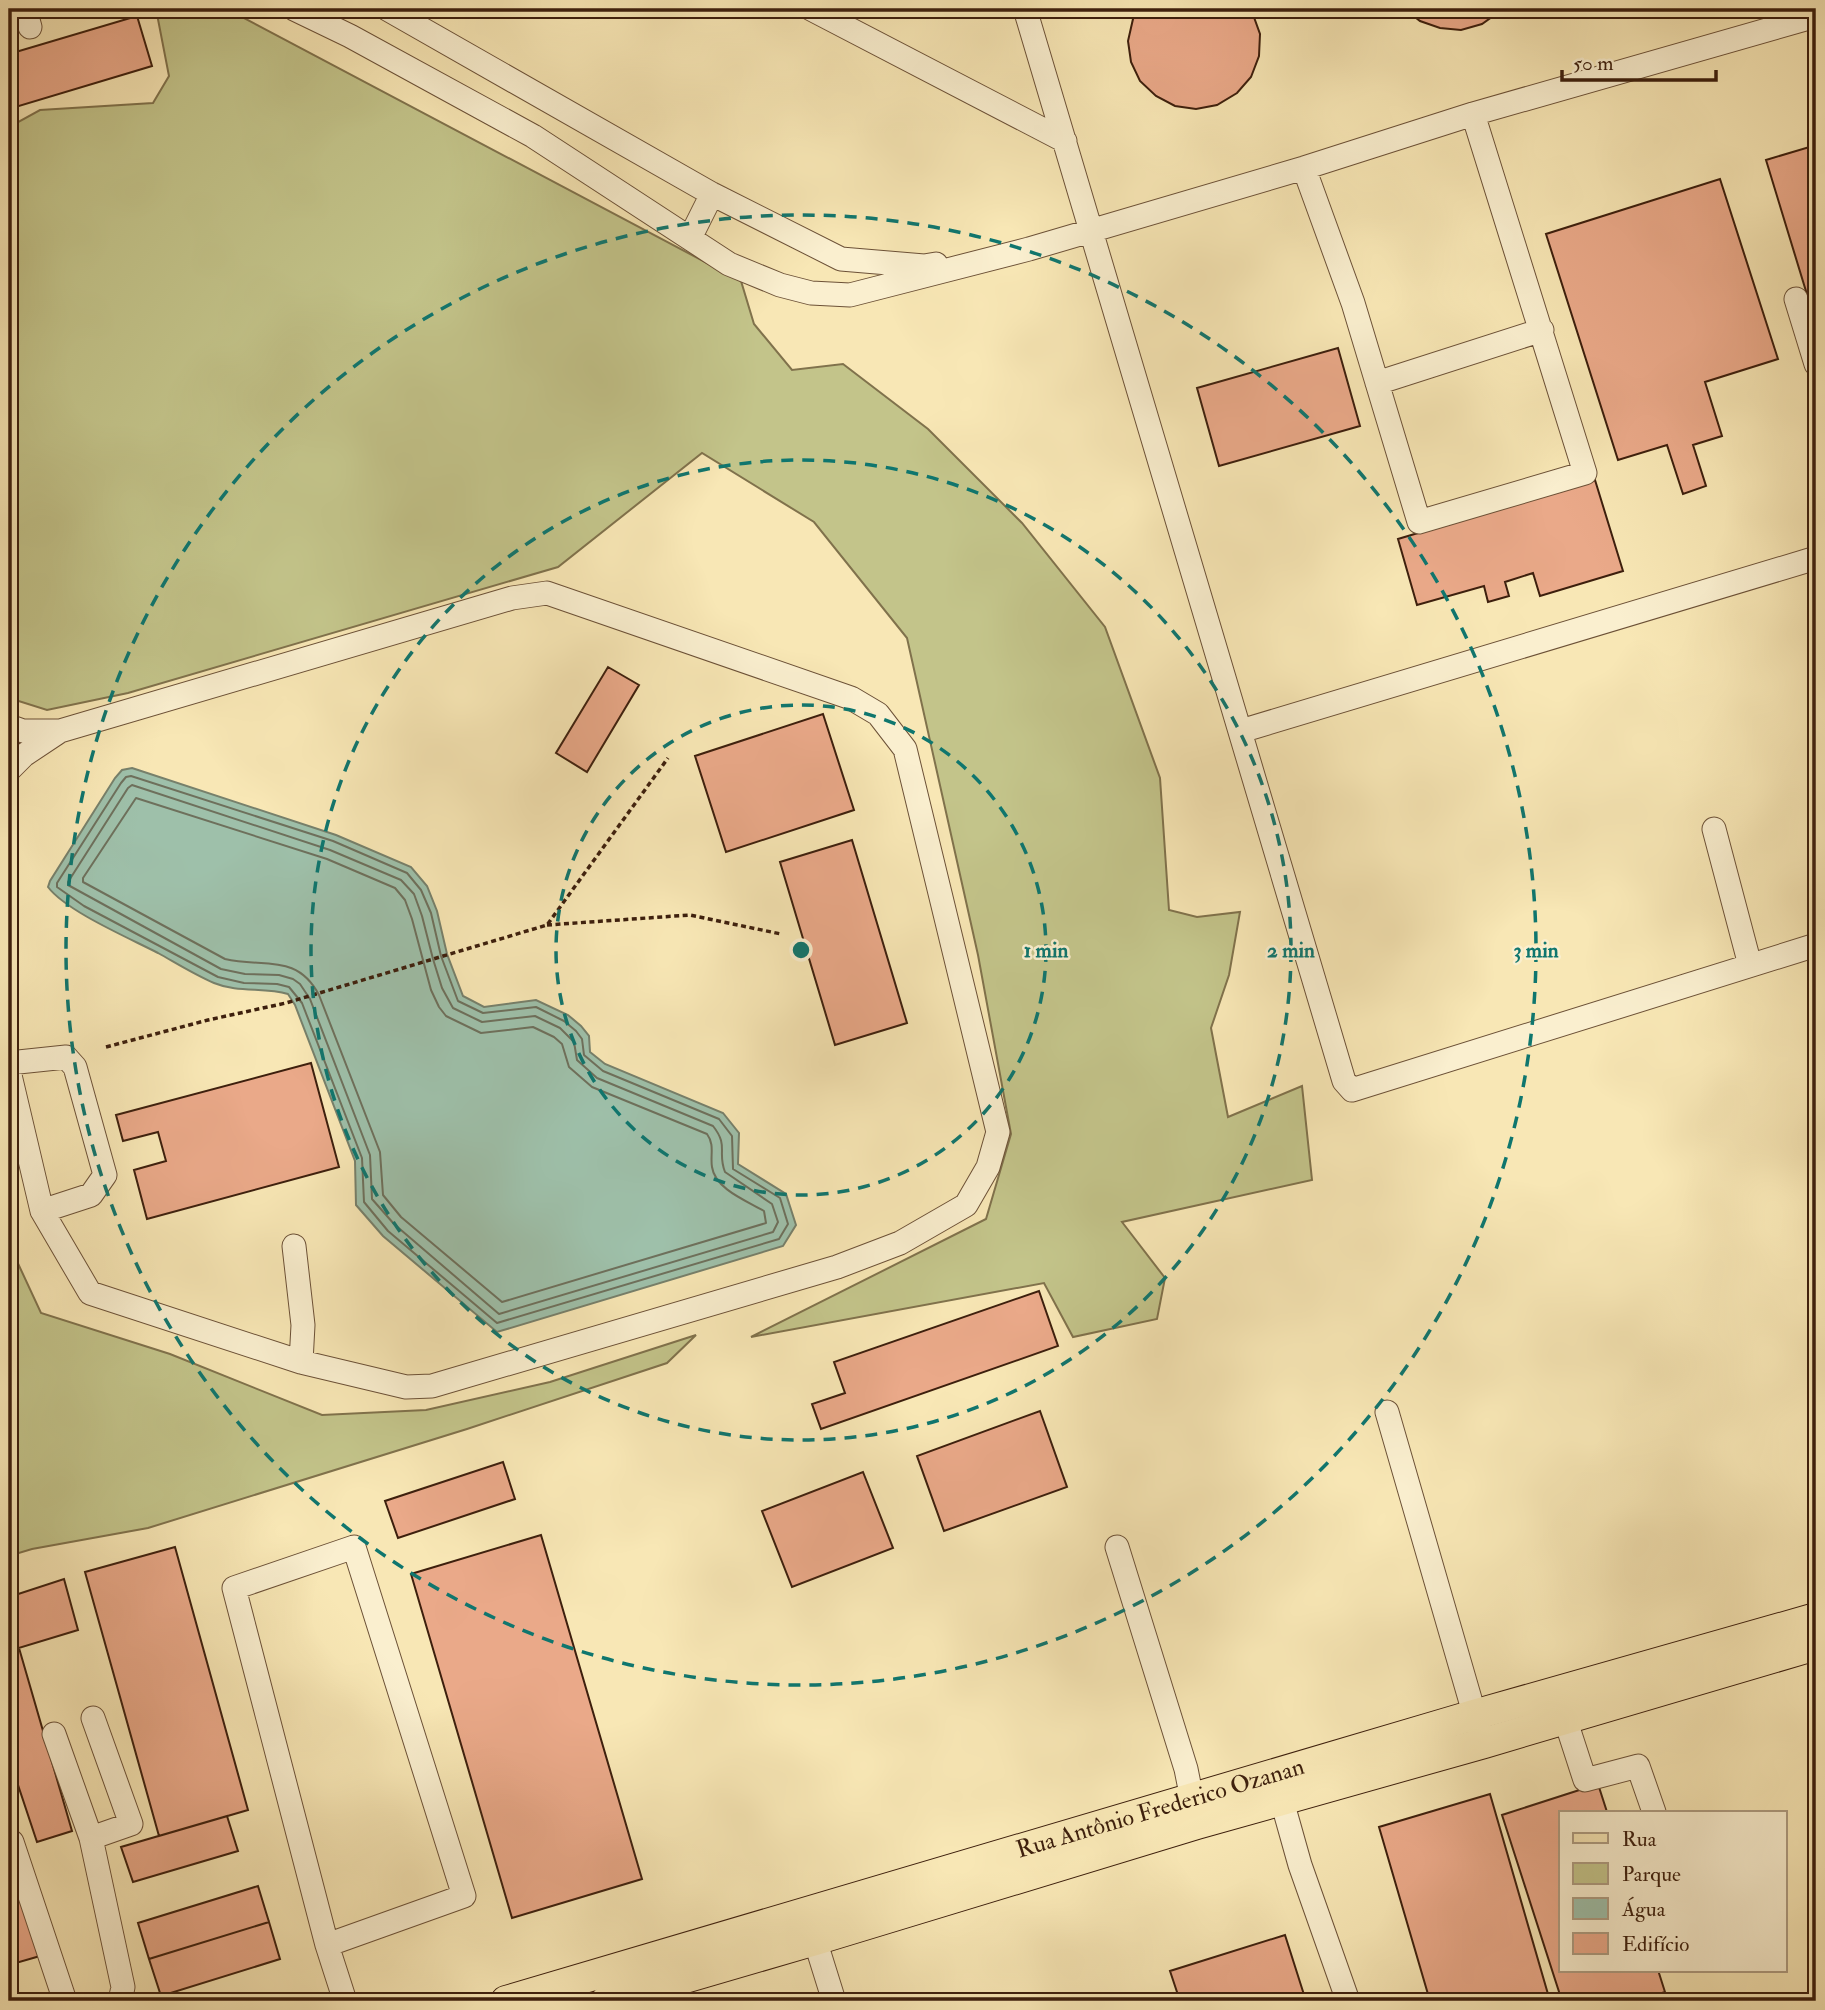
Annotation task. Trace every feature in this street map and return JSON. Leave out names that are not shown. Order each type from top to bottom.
[{"type":"main road","name":"Rua Antônio Frederico Ozanan","points":[[1276,1788],[1474,1715],[1816,1618]]},
{"type":"main road","name":"Rua Antônio Frederico Ozanan","points":[[515,2000],[1276,1788],[1484,1743],[1816,1645]]},
{"type":"main road","name":"Rua Antônio Frederico Ozanan","points":[[606,2001],[815,1940],[1194,1811]]},
{"type":"lane","points":[[294,9],[350,36],[533,136],[729,264],[780,285],[811,293],[850,295],[1029,249],[1304,168],[1473,114],[1816,16]]},
{"type":"lane","points":[[387,9],[712,194],[842,259],[924,266],[1029,249]]},
{"type":"lane","points":[[811,9],[1065,141]]},
{"type":"lane","points":[[1025,9],[1344,1081],[1352,1090],[1816,945]]},
{"type":"lane","points":[[1304,168],[1353,303],[1419,522],[1585,473],[1473,114]]},
{"type":"lane","points":[[690,238],[712,194]]},
{"type":"lane","points":[[1796,299],[1816,364]]},
{"type":"lane","points":[[1377,383],[1542,330]]},
{"type":"lane","points":[[1241,731],[1816,558]]},
{"type":"lane","points":[[9,726],[23,731],[60,731],[512,598],[547,593],[851,698],[878,714],[905,749],[998,1132],[988,1167],[966,1205],[900,1243],[837,1267],[432,1386],[406,1387],[301,1362],[90,1293],[42,1211],[9,1071]]},
{"type":"lane","points":[[9,770],[24,755],[60,731]]},
{"type":"lane","points":[[1714,829],[1750,965]]},
{"type":"lane","points":[[9,1063],[66,1057],[75,1067],[105,1175],[91,1195],[42,1211]]},
{"type":"lane","points":[[294,1246],[303,1325],[301,1362]]},
{"type":"lane","points":[[1387,1412],[1484,1743]]},
{"type":"lane","points":[[327,1945],[464,1896],[354,1546],[234,1588],[327,1945],[345,2001]]},
{"type":"lane","points":[[1117,1547],[1186,1769],[1194,1811]]},
{"type":"lane","points":[[1554,1692],[1567,1719],[1585,1780],[1638,1766],[1654,1811]]},
{"type":"lane","points":[[91,1838],[131,1824],[93,1718]]},
{"type":"lane","points":[[54,1734],[91,1838],[123,1987],[120,2001]]},
{"type":"lane","points":[[1276,1788],[1348,2001]]},
{"type":"lane","points":[[12,1842],[65,2001]]},
{"type":"lane","points":[[815,1940],[834,2001]]},
{"type":"path","points":[[547,925],[668,758]]},
{"type":"path","points":[[106,1047],[286,1003],[547,925],[690,915],[781,934]]},
{"type":"green space","points":[[156,9],[227,9],[741,281],[754,324],[792,370],[843,364],[928,429],[1022,523],[1105,627],[1160,778],[1169,910],[1197,917],[1240,912],[1229,975],[1211,1028],[1228,1117],[1302,1086],[1312,1180],[1122,1222],[1165,1278],[1157,1319],[1073,1337],[1044,1283],[751,1337],[986,1219],[1011,1134],[978,955],[907,638],[814,522],[702,453],[558,567],[128,693],[47,710],[9,698],[9,127],[40,110],[153,103],[169,76]]},
{"type":"green space","points":[[9,1244],[41,1313],[170,1354],[322,1415],[426,1410],[550,1382],[696,1335],[667,1363],[467,1429],[148,1528],[32,1549],[9,1556]]},
{"type":"water","points":[[132,768],[336,835],[411,867],[427,886],[437,911],[447,954],[463,996],[484,1007],[536,1000],[568,1015],[581,1026],[589,1036],[590,1052],[605,1064],[723,1113],[739,1133],[738,1164],[786,1194],[796,1225],[783,1246],[497,1332],[383,1236],[356,1205],[355,1161],[295,1005],[288,994],[232,988],[214,983],[83,914],[48,887],[115,778],[122,770]]},
{"type":"building","points":[[1139,9],[1251,9],[1260,34],[1259,56],[1251,77],[1237,93],[1217,105],[1196,109],[1175,106],[1156,96],[1140,81],[1131,62],[1128,41],[1133,19]]},
{"type":"building","points":[[1405,9],[1503,9],[1482,24],[1461,30],[1440,28],[1420,21]]},
{"type":"building","points":[[137,16],[152,66],[9,109],[9,54]]},
{"type":"building","points":[[1816,145],[1816,324],[1766,160]]},
{"type":"building","points":[[1720,179],[1778,359],[1705,382],[1722,436],[1693,445],[1706,486],[1683,494],[1667,445],[1618,460],[1546,234]]},
{"type":"building","points":[[1338,348],[1360,426],[1219,466],[1197,388]]},
{"type":"building","points":[[1595,480],[1623,571],[1540,596],[1533,573],[1505,582],[1509,596],[1488,602],[1484,586],[1417,605],[1398,539]]},
{"type":"building","points":[[608,667],[639,685],[587,772],[556,753]]},
{"type":"building","points":[[823,714],[854,810],[726,852],[695,756]]},
{"type":"building","points":[[852,840],[907,1023],[835,1045],[780,862]]},
{"type":"building","points":[[311,1063],[339,1167],[147,1219],[134,1170],[166,1161],[158,1132],[123,1141],[116,1115]]},
{"type":"building","points":[[1039,1291],[1058,1346],[821,1429],[812,1404],[845,1393],[834,1362]]},
{"type":"building","points":[[1040,1411],[1067,1487],[944,1531],[917,1456]]},
{"type":"building","points":[[503,1462],[515,1499],[398,1538],[385,1501]]},
{"type":"building","points":[[863,1472],[893,1548],[792,1587],[762,1511]]},
{"type":"building","points":[[541,1535],[642,1879],[512,1918],[411,1574]]},
{"type":"building","points":[[175,1547],[248,1810],[159,1836],[85,1572]]},
{"type":"building","points":[[64,1579],[78,1630],[9,1651],[9,1597]]},
{"type":"building","points":[[19,1648],[72,1831],[37,1842],[9,1758],[9,1651]]},
{"type":"building","points":[[1598,1784],[1607,1811],[1559,1811],[1559,1972],[1659,1972],[1665,1992],[1637,2001],[1562,2001],[1502,1815]]},
{"type":"building","points":[[1490,1794],[1550,2001],[1430,2001],[1379,1827]]},
{"type":"building","points":[[227,1816],[238,1851],[133,1882],[121,1847]]},
{"type":"building","points":[[9,1852],[40,1956],[9,1965]]},
{"type":"building","points":[[258,1886],[269,1922],[149,1959],[138,1923]]},
{"type":"building","points":[[269,1922],[280,1959],[161,1996],[149,1959]]},
{"type":"building","points":[[1285,1935],[1306,2001],[1180,2001],[1170,1971]]}]
